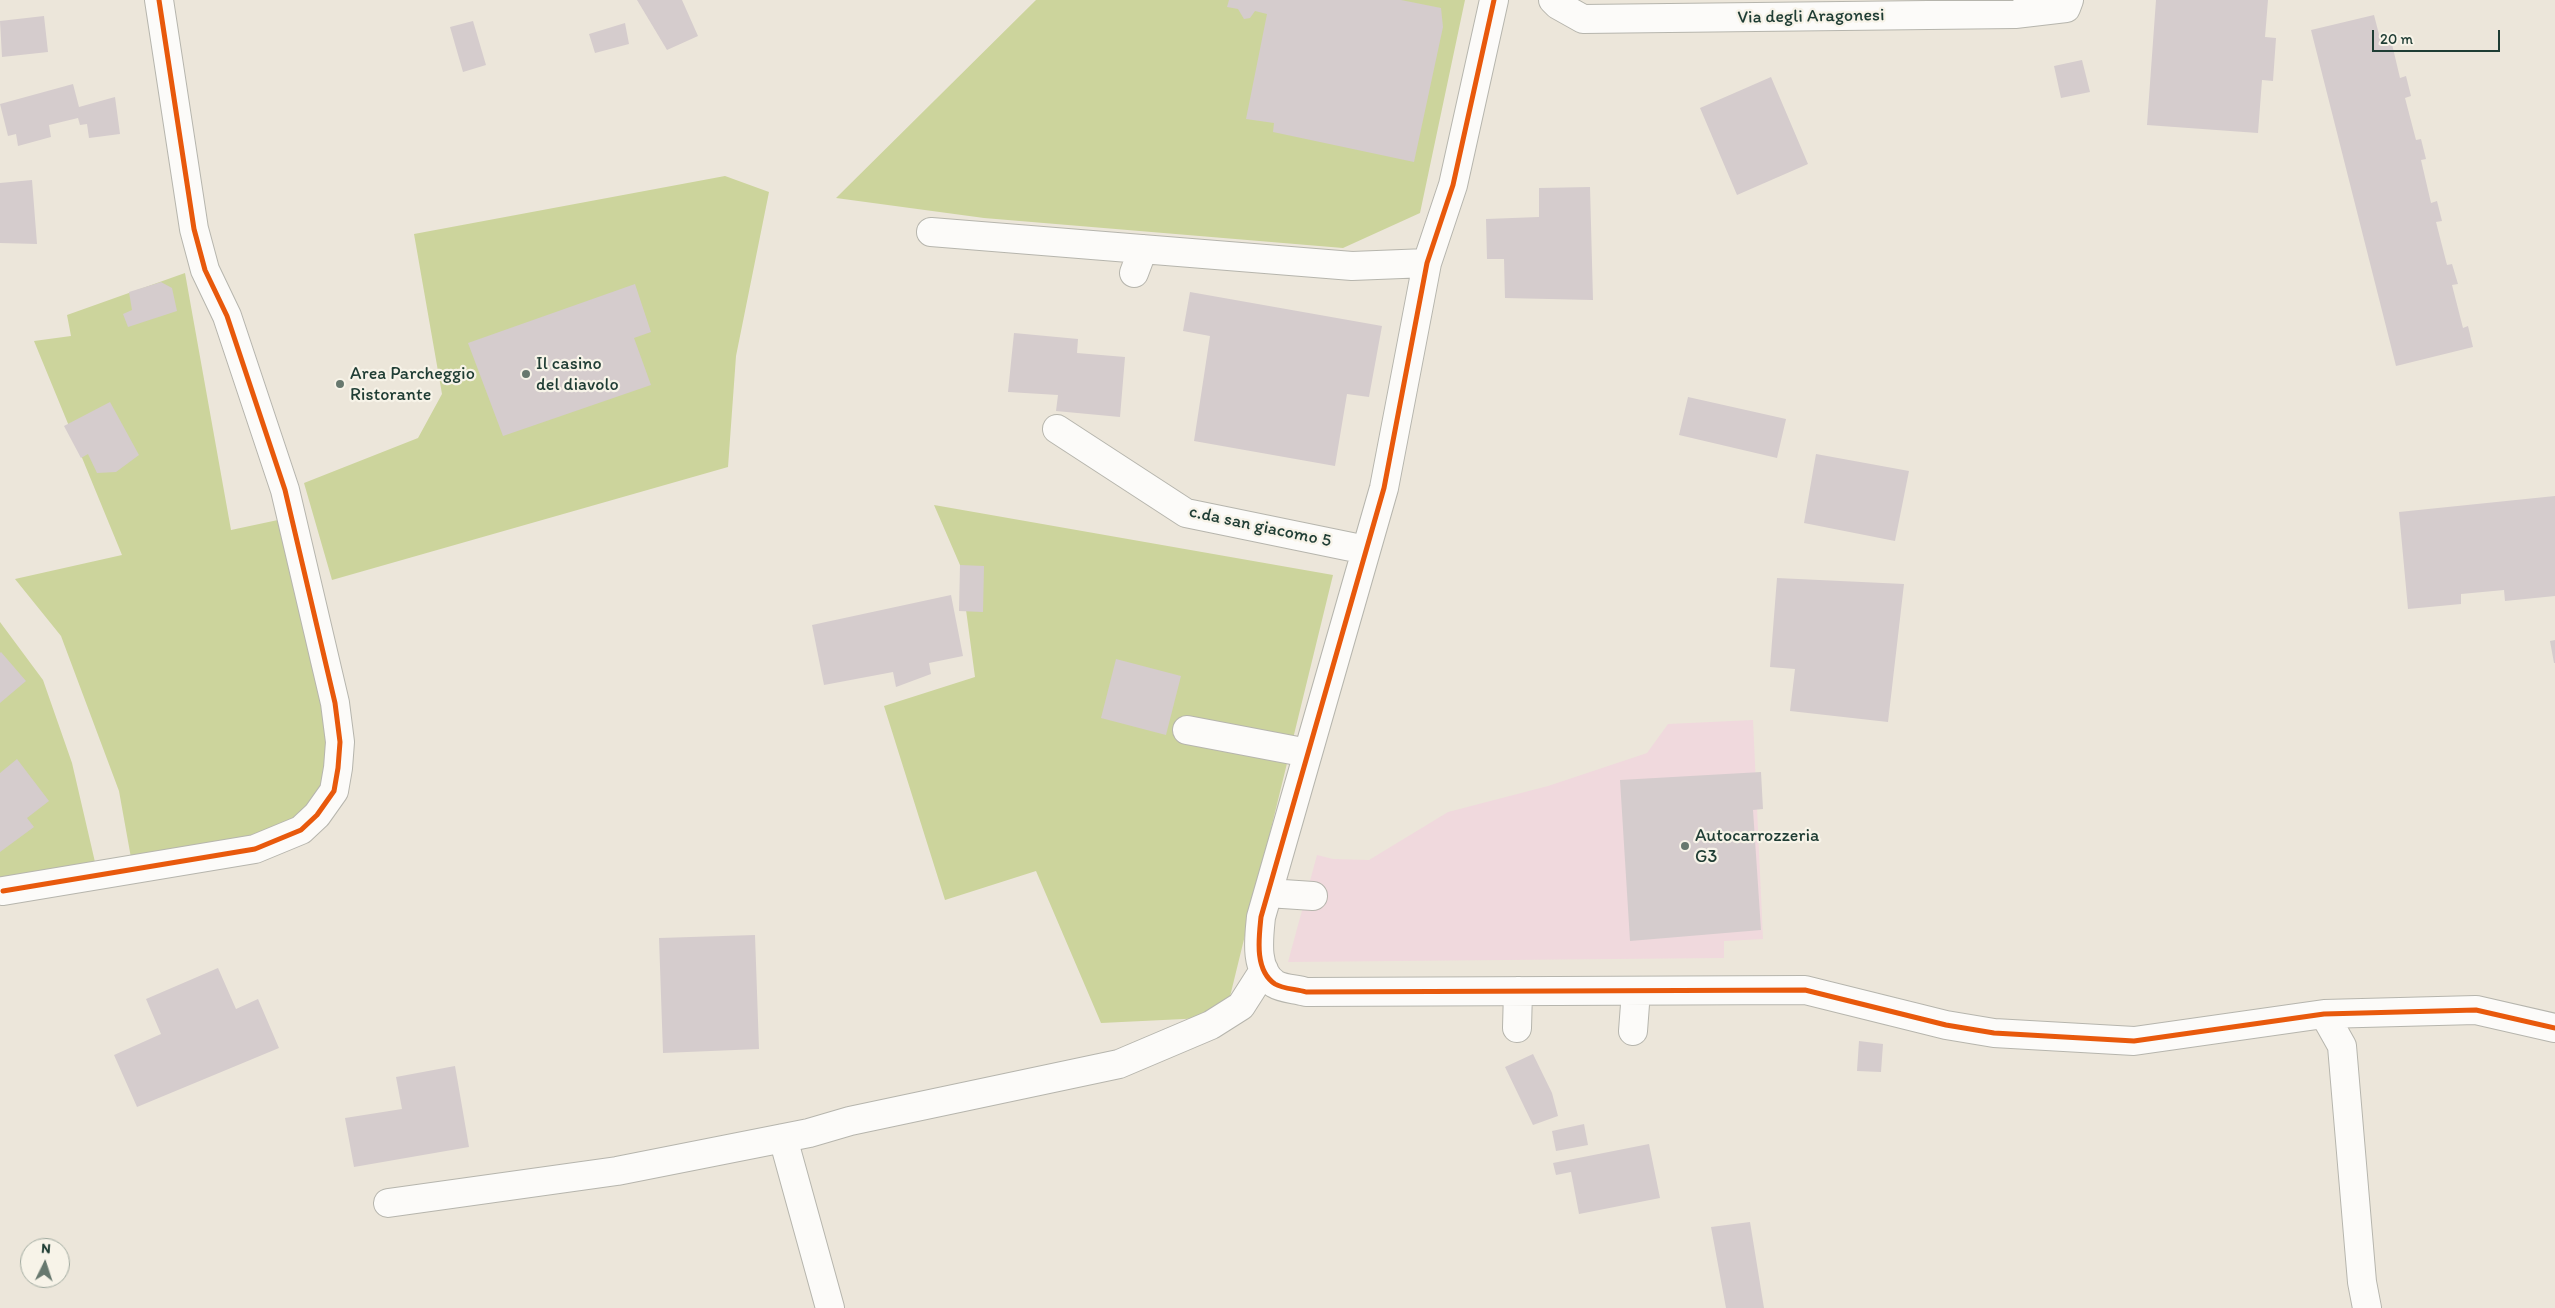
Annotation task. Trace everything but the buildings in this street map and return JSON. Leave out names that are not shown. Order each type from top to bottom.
[{"type":"street","points":[[3,891],[255,848],[301,830],[317,815],[334,791],[340,742],[335,703],[285,490],[227,316],[204,270],[194,229],[159,0]]},
{"type":"street","points":[[1494,0],[1454,185],[1427,263],[1384,488],[1261,917],[1258,948],[1264,970],[1275,984],[1306,992],[1805,990],[1946,1025],[1994,1033],[2134,1041],[2324,1014],[2476,1010],[2555,1028]]},
{"type":"street","name":"Via degli Aragonesi","points":[[1553,0],[1558,6],[1583,19],[2015,14],[2066,8],[2069,0]]},
{"type":"street","points":[[931,232],[1138,261],[1352,266],[1427,263]]},
{"type":"street","name":"c.da san giacomo 5","points":[[1057,429],[1186,513],[1366,550]]},
{"type":"street","points":[[1187,730],[1308,753]]},
{"type":"street","points":[[1268,893],[1313,896]]},
{"type":"street","points":[[388,1203],[617,1171],[783,1138],[850,1121],[1119,1064],[1211,1025],[1241,1006],[1264,970]]},
{"type":"street","points":[[1517,1028],[1518,991]]},
{"type":"street","points":[[1633,1031],[1636,991]]},
{"type":"street","points":[[2324,1014],[2342,1046],[2362,1282],[2367,1308]]},
{"type":"street","points":[[783,1138],[830,1308]]},
{"type":"shaded area","points":[[1753,720],[1763,939],[1724,941],[1724,958],[1288,962],[1317,855],[1333,859],[1369,860],[1448,812],[1548,786],[1647,753],[1668,724]]},
{"type":"green space","points":[[1036,0],[1465,0],[1420,213],[1343,248],[984,218],[836,198]]},
{"type":"green space","points":[[725,176],[769,192],[736,356],[728,467],[332,580],[304,483],[418,438],[442,394],[414,234]]},
{"type":"green space","points":[[185,273],[231,530],[292,517],[340,742],[317,815],[255,849],[133,869],[119,791],[61,636],[15,579],[122,555],[34,341],[71,336],[67,315]]},
{"type":"green space","points":[[934,505],[1333,575],[1225,1017],[1101,1023],[1036,871],[945,900],[884,706],[975,677],[960,565]]},
{"type":"green space","points":[[0,622],[43,680],[72,763],[98,875],[0,893]]},
{"type":"cycle path","points":[[3,891],[255,849],[301,830],[317,815],[334,791],[340,742],[335,703],[285,490],[227,316],[205,270],[194,229],[159,0]]},
{"type":"cycle path","points":[[1494,0],[1453,185],[1427,263],[1384,488],[1261,917],[1259,953],[1268,978],[1278,986],[1306,992],[1805,990],[1946,1025],[1994,1033],[2134,1041],[2324,1014],[2476,1010],[2555,1028]]},
{"type":"place","name":"Il casino del diavolo","points":[[526,374]]},
{"type":"place","name":"Area Parcheggio Ristorante","points":[[340,384]]},
{"type":"place","name":"Autocarrozzeria G3","points":[[1685,846]]}]
